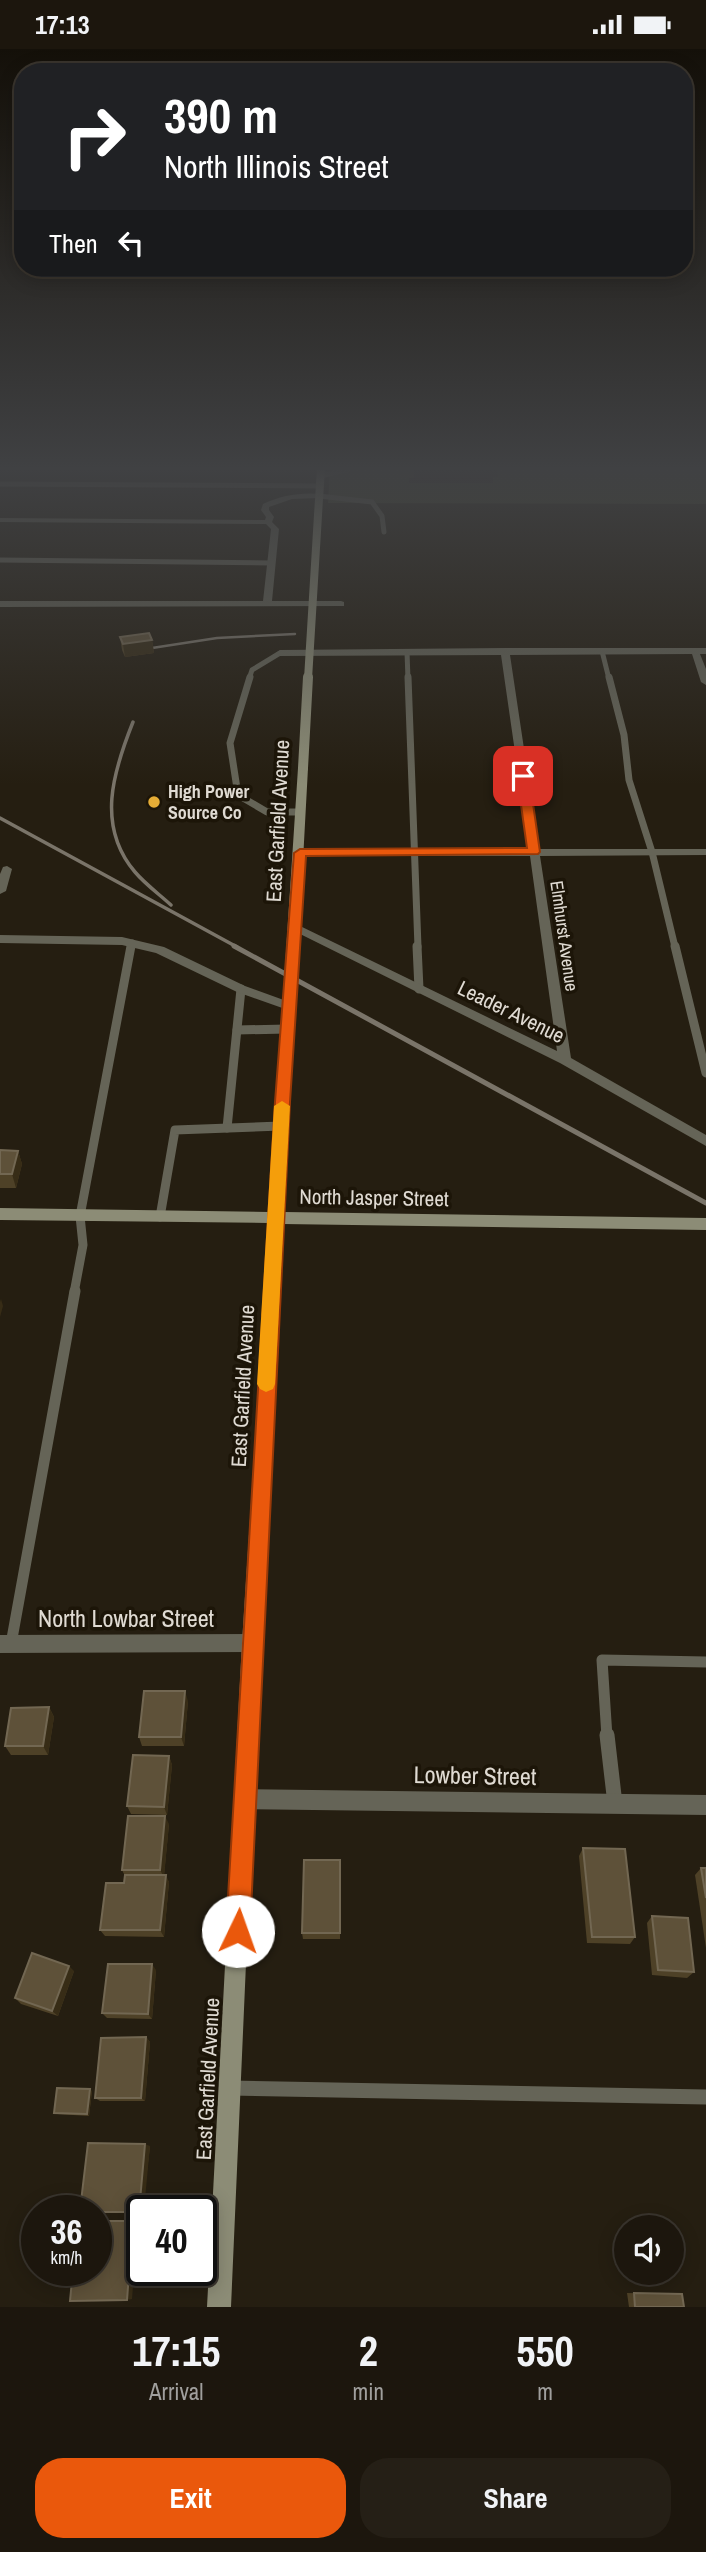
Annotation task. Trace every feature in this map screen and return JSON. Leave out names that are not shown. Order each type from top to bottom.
[{"type":"street","points":[[267,605],[270,574]]},
{"type":"street","name":"East Garfield Avenue","points":[[219,2307],[251,1643],[314,574]]},
{"type":"street","points":[[0,604],[341,604]]},
{"type":"street","name":"Elmhurst Avenue","points":[[505,651],[565,1060]]},
{"type":"street","points":[[695,651],[706,682]]},
{"type":"street","points":[[280,653],[706,651]]},
{"type":"street","points":[[300,853],[706,852]]},
{"type":"street","points":[[0,891],[7,869]]},
{"type":"street","name":"Leader Avenue","points":[[294,928],[565,1060],[706,1141]]},
{"type":"street","points":[[0,939],[132,943],[160,950],[241,989],[288,1006]]},
{"type":"street","name":"North Jasper Street","points":[[0,1215],[706,1224]]},
{"type":"street","name":"North Lowbar Street","points":[[6,1644],[251,1643]]},
{"type":"street","name":"Lowber Street","points":[[244,1799],[706,1805]]},
{"type":"lane","points":[[602,651],[624,735],[629,780],[652,852],[706,1073]]},
{"type":"lane","points":[[407,652],[419,989]]},
{"type":"lane","points":[[280,653],[253,670],[230,743],[238,795],[267,812],[302,812]]},
{"type":"lane","points":[[6,1644],[83,1245],[80,1216],[132,943]]},
{"type":"lane","points":[[227,1128],[241,989]]},
{"type":"lane","points":[[237,1030],[287,1029]]},
{"type":"lane","points":[[160,1217],[175,1130],[281,1126]]},
{"type":"lane","points":[[615,1804],[607,1743],[602,1660],[706,1662]]},
{"type":"lane","points":[[230,2088],[706,2097]]},
{"type":"building","points":[[149,633],[152,640],[123,644],[120,637]]},
{"type":"building","points":[[0,1150],[18,1151],[12,1174],[0,1174]]},
{"type":"building","points":[[144,1691],[185,1691],[181,1737],[139,1737]]},
{"type":"building","points":[[49,1707],[43,1746],[5,1746],[11,1708]]},
{"type":"building","points":[[133,1755],[169,1756],[164,1807],[127,1806]]},
{"type":"building","points":[[128,1816],[165,1816],[160,1870],[122,1870]]},
{"type":"building","points":[[583,1848],[625,1849],[635,1937],[592,1937]]},
{"type":"building","points":[[304,1860],[340,1860],[340,1933],[302,1933]]},
{"type":"building","points":[[701,1868],[706,1868],[706,1898]]},
{"type":"building","points":[[125,1875],[166,1875],[160,1930],[100,1930],[106,1883],[124,1883]]},
{"type":"building","points":[[652,1916],[688,1918],[694,1972],[658,1970]]},
{"type":"building","points":[[32,1953],[69,1966],[52,2011],[15,1998]]},
{"type":"building","points":[[108,1964],[152,1964],[148,2014],[102,2013]]},
{"type":"building","points":[[146,2037],[141,2098],[95,2098],[101,2038]]},
{"type":"building","points":[[57,2088],[90,2089],[87,2114],[54,2113]]},
{"type":"building","points":[[88,2143],[145,2144],[140,2195],[126,2195],[126,2212],[112,2212],[112,2195],[82,2195]]},
{"type":"building","points":[[112,2221],[126,2221],[127,2300],[70,2301],[71,2286],[112,2286]]},
{"type":"building","points":[[634,2293],[682,2294],[684,2307],[635,2307]]},
{"type":"railway","points":[[152,648],[217,638],[295,634]]},
{"type":"railway","points":[[133,722],[115,779],[112,799],[115,836],[135,872],[171,905]]},
{"type":"railway","points":[[0,818],[237,947]]},
{"type":"railway","points":[[234,946],[706,1203]]},
{"type":"slow traffic","points":[[266,1384],[282,1106]]},
{"type":"place","name":"High Power Source Co","points":[[154,802]]},
{"type":"route","points":[[238,1931],[251,1643],[282,1102],[300,853],[534,852],[523,776]]}]
